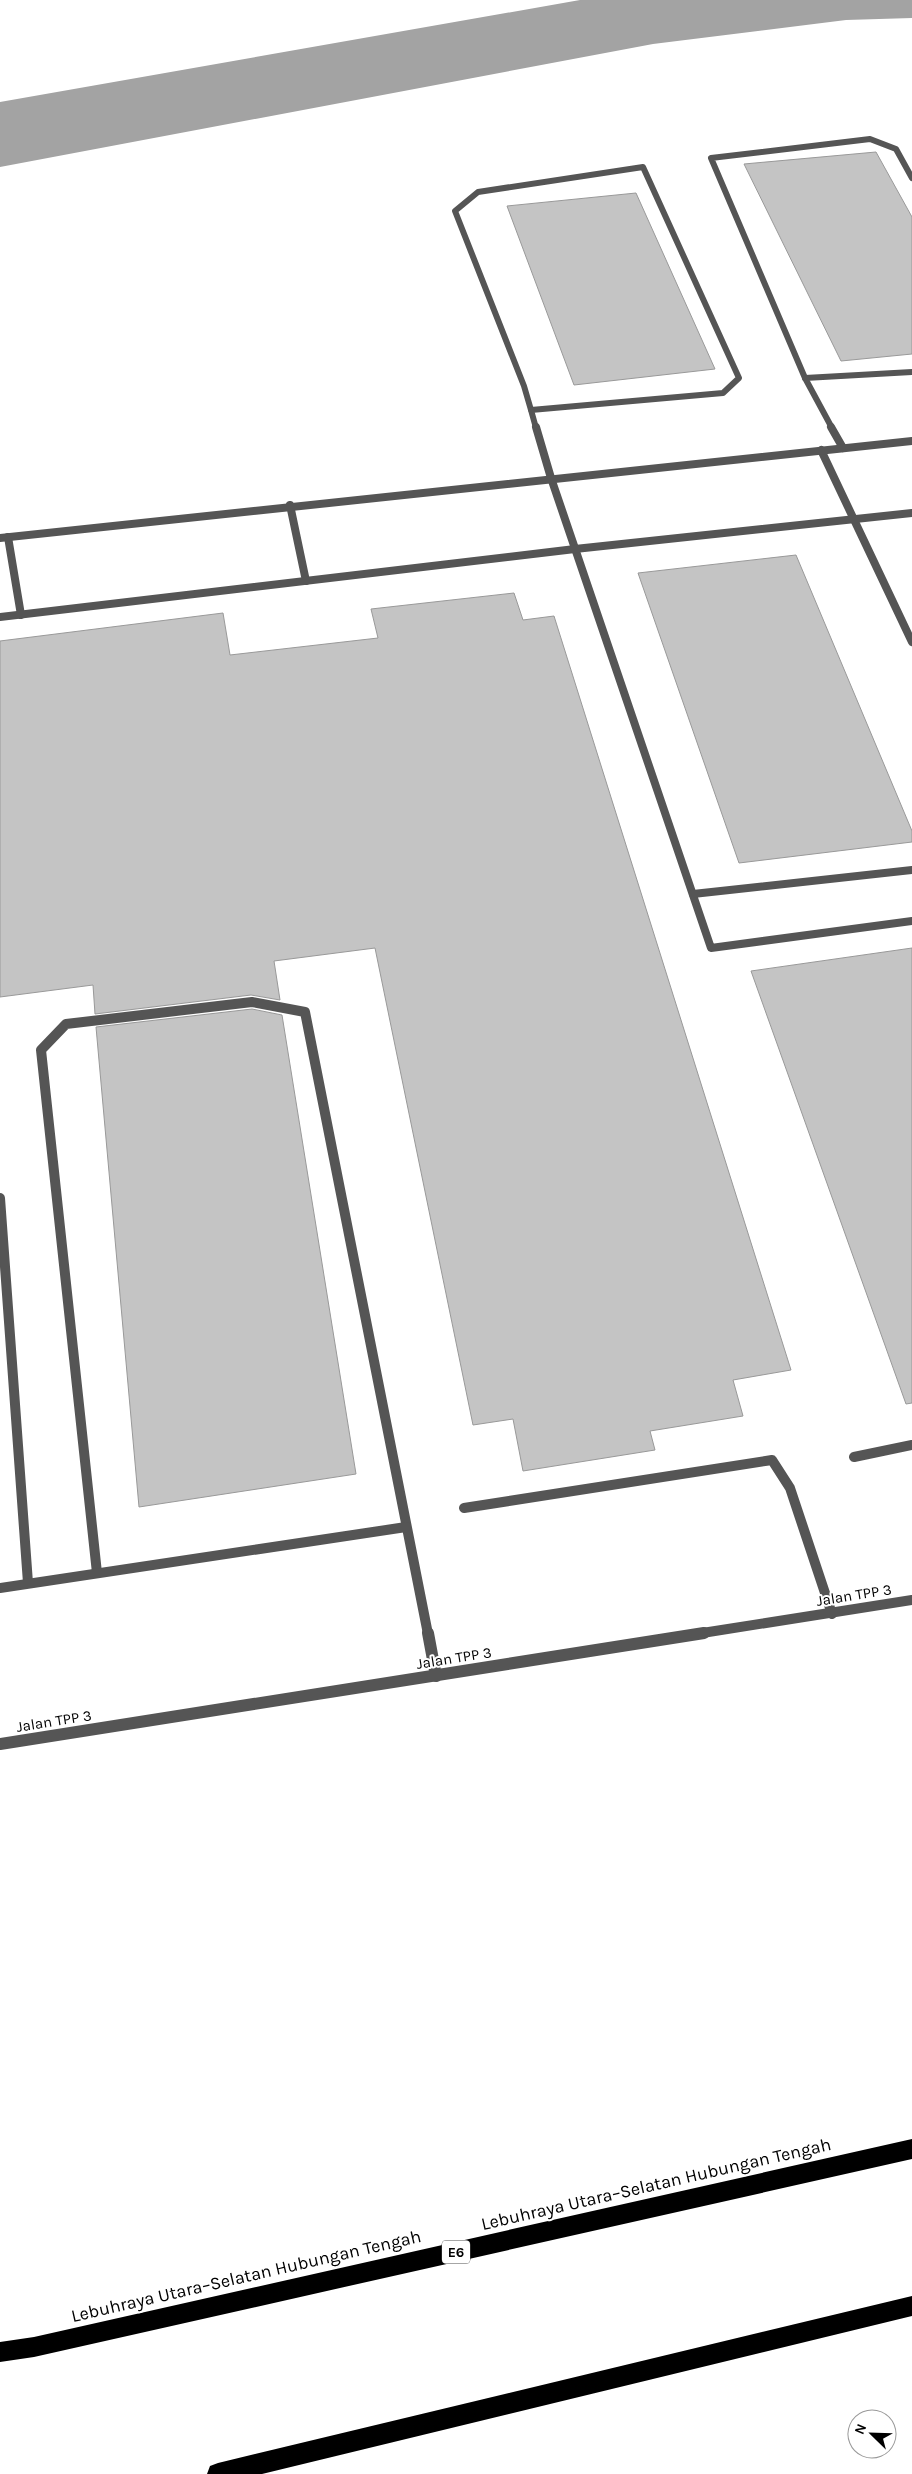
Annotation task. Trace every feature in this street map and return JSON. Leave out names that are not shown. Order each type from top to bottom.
[{"type":"highway","name":"Lebuhraya Utara–Selatan Hubungan Tengah","points":[[0,2352],[34,2347],[912,2149]]},
{"type":"highway","points":[[218,2474],[912,2306]]},
{"type":"street","points":[[843,448],[804,378],[711,158],[870,139],[896,149],[912,178]]},
{"type":"street","points":[[531,410],[723,393],[738,378],[643,167],[478,192],[454,211],[524,386],[531,410],[551,478],[711,948],[906,920],[912,921]]},
{"type":"street","points":[[804,378],[912,372]]},
{"type":"street","points":[[21,615],[4,538],[290,505],[912,441]]},
{"type":"street","points":[[821,450],[912,642]]},
{"type":"street","points":[[290,505],[306,581]]},
{"type":"street","points":[[0,617],[575,549],[912,513]]},
{"type":"street","points":[[693,894],[912,870]]},
{"type":"street","points":[[97,1573],[41,1050],[66,1024],[252,1002],[305,1012],[436,1676]]},
{"type":"street","points":[[0,1198],[28,1583]]},
{"type":"street","points":[[854,1457],[912,1445]]},
{"type":"street","points":[[464,1508],[772,1460],[790,1488],[832,1614]]},
{"type":"street","points":[[0,1588],[406,1527]]},
{"type":"street","name":"Jalan TPP 3","points":[[0,1744],[912,1600]]},
{"type":"shaded area","points":[[580,0],[912,0],[912,18],[846,20],[653,44],[0,167],[0,102]]},
{"type":"building","points":[[876,152],[912,217],[912,354],[841,361],[744,164]]},
{"type":"building","points":[[636,193],[715,369],[574,385],[507,206]]},
{"type":"building","points":[[796,555],[912,831],[912,842],[739,863],[638,573]]},
{"type":"building","points":[[514,593],[523,620],[554,616],[791,1370],[733,1380],[743,1416],[650,1431],[655,1450],[523,1471],[513,1419],[473,1425],[375,948],[274,961],[280,1000],[251,995],[95,1014],[93,985],[0,997],[0,641],[223,613],[230,655],[378,638],[371,609]]},
{"type":"building","points":[[912,948],[912,1403],[906,1404],[751,971]]},
{"type":"building","points":[[252,1009],[282,1015],[356,1474],[139,1507],[96,1027]]}]
